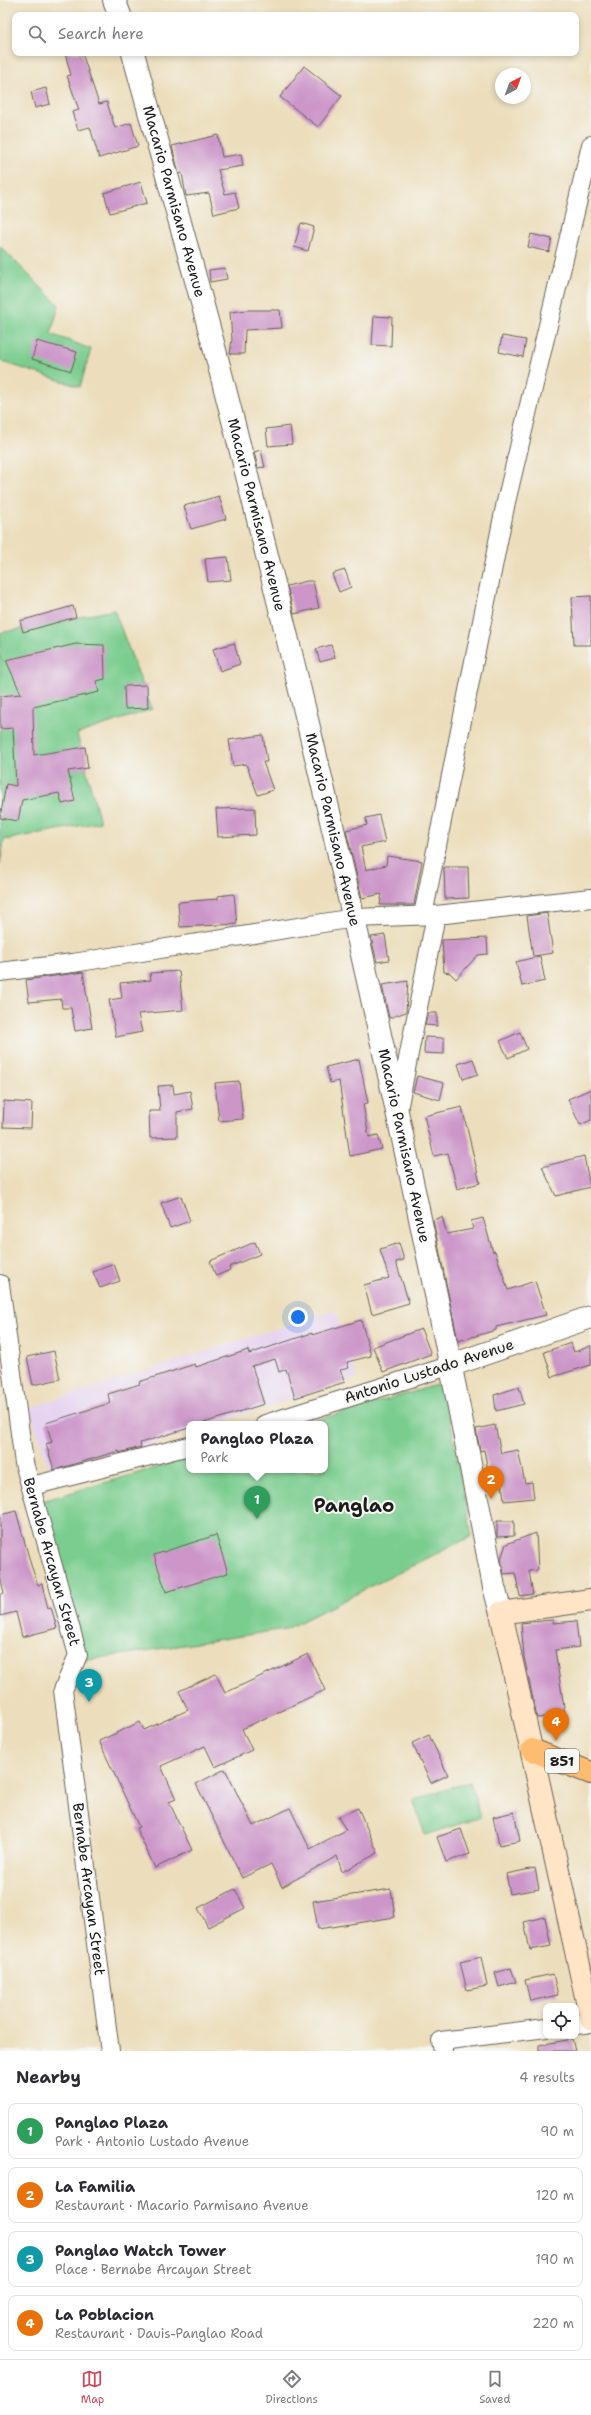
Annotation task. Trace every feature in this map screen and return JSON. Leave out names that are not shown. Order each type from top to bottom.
[{"type":"main road","points":[[591,1600],[501,1613],[591,2019]]},
{"type":"main road","name":"851","points":[[532,1750],[591,1773]]},
{"type":"street","points":[[114,0],[119,12]]},
{"type":"street","name":"Macario Parmisano Avenue","points":[[134,56],[216,356],[354,918],[398,1111],[452,1365],[494,1587],[501,1613]]},
{"type":"street","points":[[398,1111],[429,915],[506,502],[591,145]]},
{"type":"street","points":[[0,972],[73,963],[354,918],[429,915],[591,898]]},
{"type":"street","name":"Bernabe Arcayan Street","points":[[0,1284],[24,1463],[32,1486],[78,1654],[63,1690],[110,2051]]},
{"type":"street","name":"Antonio Lustado Avenue","points":[[275,1421],[452,1365],[591,1317]]},
{"type":"street","points":[[32,1486],[186,1447]]},
{"type":"street","points":[[579,2024],[591,2023]]},
{"type":"street","points":[[442,2046],[543,2029]]},
{"type":"shaded area","points":[[335,1310],[357,1378],[222,1421],[186,1421],[186,1433],[51,1476],[29,1408]]},
{"type":"green space","points":[[0,246],[59,305],[51,334],[91,349],[80,387],[0,361]]},
{"type":"green space","points":[[114,610],[152,709],[77,734],[100,822],[4,840],[0,864],[0,633]]},
{"type":"green space","points":[[443,1383],[472,1536],[286,1629],[81,1661],[42,1501],[186,1459],[186,1473],[328,1473],[328,1421],[313,1421]]},
{"type":"green space","points":[[470,1782],[481,1817],[425,1835],[413,1800]]},
{"type":"building","points":[[66,56],[83,56],[99,104],[107,102],[115,128],[131,123],[138,146],[99,158],[90,127],[78,130],[72,112],[79,110],[67,76],[71,75]]},
{"type":"building","points":[[304,66],[342,96],[318,127],[280,97]]},
{"type":"building","points":[[46,88],[50,104],[35,108],[31,92]]},
{"type":"building","points":[[218,135],[222,157],[241,154],[243,166],[218,170],[225,194],[235,192],[239,208],[214,214],[209,193],[186,196],[182,173],[179,174],[172,146]]},
{"type":"building","points":[[141,182],[147,203],[110,213],[104,193]]},
{"type":"building","points":[[301,223],[314,227],[308,251],[294,247]]},
{"type":"building","points":[[531,234],[552,239],[549,252],[528,247]]},
{"type":"building","points":[[225,268],[227,279],[210,282],[209,270]]},
{"type":"building","points":[[248,310],[280,310],[282,328],[245,330],[244,354],[230,354],[232,339],[230,312]]},
{"type":"building","points":[[374,316],[392,317],[391,346],[372,345]]},
{"type":"building","points":[[502,336],[526,340],[523,357],[499,352]]},
{"type":"building","points":[[37,341],[77,352],[71,371],[32,359]]},
{"type":"building","points":[[290,426],[292,444],[268,446],[266,429]]},
{"type":"building","points":[[261,450],[265,467],[258,468],[254,452]]},
{"type":"building","points":[[219,496],[226,519],[191,529],[184,506]]},
{"type":"building","points":[[228,557],[231,580],[208,582],[205,559]]},
{"type":"building","points":[[345,570],[351,587],[339,592],[332,574]]},
{"type":"building","points":[[313,581],[319,608],[294,614],[287,586]]},
{"type":"building","points":[[591,596],[591,645],[574,645],[572,597]]},
{"type":"building","points":[[73,606],[76,617],[23,632],[20,621]]},
{"type":"building","points":[[234,643],[240,664],[220,671],[213,649]]},
{"type":"building","points":[[76,644],[104,645],[105,679],[96,681],[99,692],[33,707],[34,755],[85,747],[88,768],[68,771],[75,801],[62,804],[59,793],[22,800],[18,821],[0,818],[6,784],[16,786],[13,728],[0,729],[0,696],[21,694],[6,660]]},
{"type":"building","points":[[331,645],[335,658],[320,662],[316,649]]},
{"type":"building","points":[[147,685],[148,708],[125,709],[124,686]]},
{"type":"building","points":[[263,735],[267,762],[263,762],[273,790],[258,795],[246,764],[233,766],[229,740]]},
{"type":"building","points":[[255,808],[256,835],[218,837],[216,809]]},
{"type":"building","points":[[379,815],[385,842],[361,847],[366,870],[386,865],[387,856],[422,861],[414,905],[380,905],[382,894],[362,898],[346,830],[367,825],[366,818]]},
{"type":"building","points":[[444,867],[468,867],[469,898],[445,899]]},
{"type":"building","points":[[234,894],[237,924],[180,927],[178,902],[218,899],[218,896]]},
{"type":"building","points":[[547,913],[553,953],[533,956],[527,916]]},
{"type":"building","points":[[385,935],[389,960],[377,962],[371,937]]},
{"type":"building","points":[[487,938],[488,954],[478,955],[456,979],[450,973],[444,972],[442,940]]},
{"type":"building","points":[[540,956],[545,981],[522,986],[516,962]]},
{"type":"building","points":[[179,971],[183,1010],[138,1014],[142,1032],[116,1037],[109,1000],[122,998],[120,983],[151,980],[150,973]]},
{"type":"building","points":[[83,972],[92,1028],[75,1031],[71,1008],[62,1008],[61,999],[29,1002],[26,980]]},
{"type":"building","points":[[408,981],[406,1012],[389,1018],[382,985]]},
{"type":"building","points":[[428,1013],[437,1013],[437,1026],[425,1025]]},
{"type":"building","points":[[520,1032],[527,1049],[508,1058],[500,1041]]},
{"type":"building","points":[[425,1037],[444,1038],[444,1054],[424,1053]]},
{"type":"building","points":[[359,1059],[368,1103],[363,1104],[369,1137],[378,1135],[382,1149],[350,1156],[339,1081],[330,1083],[326,1067]]},
{"type":"building","points":[[473,1059],[478,1074],[463,1079],[458,1064]]},
{"type":"building","points":[[417,1076],[444,1083],[440,1100],[413,1092]]},
{"type":"building","points":[[239,1081],[243,1119],[219,1121],[215,1083]]},
{"type":"building","points":[[173,1085],[174,1094],[190,1091],[193,1109],[177,1112],[177,1137],[150,1138],[149,1111],[160,1111],[158,1086]]},
{"type":"building","points":[[591,1089],[591,1120],[580,1125],[568,1099]]},
{"type":"building","points":[[4,1101],[32,1103],[31,1128],[3,1127]]},
{"type":"building","points":[[462,1107],[480,1183],[457,1189],[448,1153],[434,1156],[424,1116]]},
{"type":"building","points":[[584,1156],[590,1187],[556,1196],[542,1167]]},
{"type":"building","points":[[181,1196],[190,1221],[170,1228],[161,1203]]},
{"type":"building","points":[[442,1217],[447,1234],[473,1229],[471,1221],[483,1218],[493,1252],[495,1251],[508,1290],[535,1281],[546,1315],[496,1327],[496,1330],[458,1341],[433,1220]]},
{"type":"building","points":[[255,1242],[260,1254],[229,1267],[230,1270],[216,1276],[210,1261]]},
{"type":"building","points":[[399,1243],[404,1260],[396,1262],[409,1303],[372,1314],[364,1285],[389,1278],[380,1249]]},
{"type":"building","points":[[114,1264],[120,1281],[100,1288],[93,1272]]},
{"type":"building","points":[[361,1320],[371,1356],[347,1362],[349,1368],[340,1370],[345,1382],[295,1398],[286,1369],[279,1372],[275,1359],[252,1366],[264,1404],[210,1421],[186,1421],[186,1429],[140,1443],[141,1447],[119,1453],[119,1451],[54,1470],[46,1444],[52,1442],[46,1423],[110,1403],[108,1394],[140,1384],[139,1382],[195,1364],[196,1367],[248,1350],[249,1354],[312,1333],[312,1335]]},
{"type":"building","points":[[421,1329],[431,1354],[383,1372],[373,1347]]},
{"type":"building","points":[[571,1343],[574,1352],[591,1346],[591,1365],[552,1377],[544,1352]]},
{"type":"building","points":[[54,1351],[60,1379],[33,1385],[27,1357]]},
{"type":"building","points":[[519,1387],[524,1404],[496,1411],[494,1395]]},
{"type":"building","points":[[495,1425],[501,1453],[518,1450],[525,1483],[532,1482],[534,1498],[504,1501],[501,1473],[489,1476],[484,1450],[480,1451],[476,1429]]},
{"type":"building","points":[[16,1511],[38,1585],[42,1584],[48,1608],[51,1607],[57,1628],[22,1637],[16,1612],[0,1616],[0,1595],[4,1593],[0,1577],[0,1515]]},
{"type":"building","points":[[497,1521],[514,1521],[514,1536],[497,1537]]},
{"type":"building","points":[[536,1533],[538,1570],[529,1571],[533,1594],[520,1596],[515,1573],[504,1574],[501,1559],[506,1544]]},
{"type":"building","points":[[216,1535],[228,1573],[166,1592],[154,1555]]},
{"type":"building","points":[[553,1620],[553,1623],[576,1621],[579,1647],[555,1650],[565,1714],[537,1718],[524,1657],[521,1623]]},
{"type":"building","points":[[308,1654],[325,1690],[242,1729],[252,1750],[215,1767],[205,1746],[161,1766],[176,1799],[169,1802],[192,1850],[155,1868],[136,1828],[139,1827],[99,1741],[140,1722],[144,1730],[188,1710],[179,1691],[216,1674],[225,1693]]},
{"type":"building","points":[[429,1735],[448,1775],[431,1783],[412,1743]]},
{"type":"building","points":[[225,1769],[253,1826],[290,1808],[310,1849],[346,1830],[338,1817],[358,1808],[378,1853],[342,1872],[337,1856],[282,1887],[271,1864],[242,1878],[196,1784]]},
{"type":"building","points":[[514,1812],[520,1841],[499,1845],[493,1817]]},
{"type":"building","points":[[461,1829],[470,1854],[446,1862],[437,1837]]},
{"type":"building","points":[[535,1868],[539,1889],[510,1894],[506,1874]]},
{"type":"building","points":[[235,1889],[245,1908],[208,1927],[198,1908]]},
{"type":"building","points":[[391,1889],[395,1917],[318,1929],[313,1901]]},
{"type":"building","points":[[545,1917],[551,1946],[530,1950],[524,1922]]},
{"type":"building","points":[[481,1957],[487,1986],[467,1990],[460,1962]]},
{"type":"building","points":[[511,1968],[516,1982],[499,1987],[495,1973]]},
{"type":"building","points":[[553,1974],[558,1995],[530,2001],[525,1980]]},
{"type":"building","points":[[572,2039],[575,2051],[539,2051],[539,2045]]},
{"type":"place","name":"La Familia","points":[[491,1499]]},
{"type":"place","name":"Panglao Plaza","points":[[257,1519]]},
{"type":"place","name":"Panglao Watch Tower","points":[[89,1702]]},
{"type":"place","name":"La Poblacion","points":[[556,1741]]},
{"type":"district","name":"Panglao","points":[[354,1505]]}]
